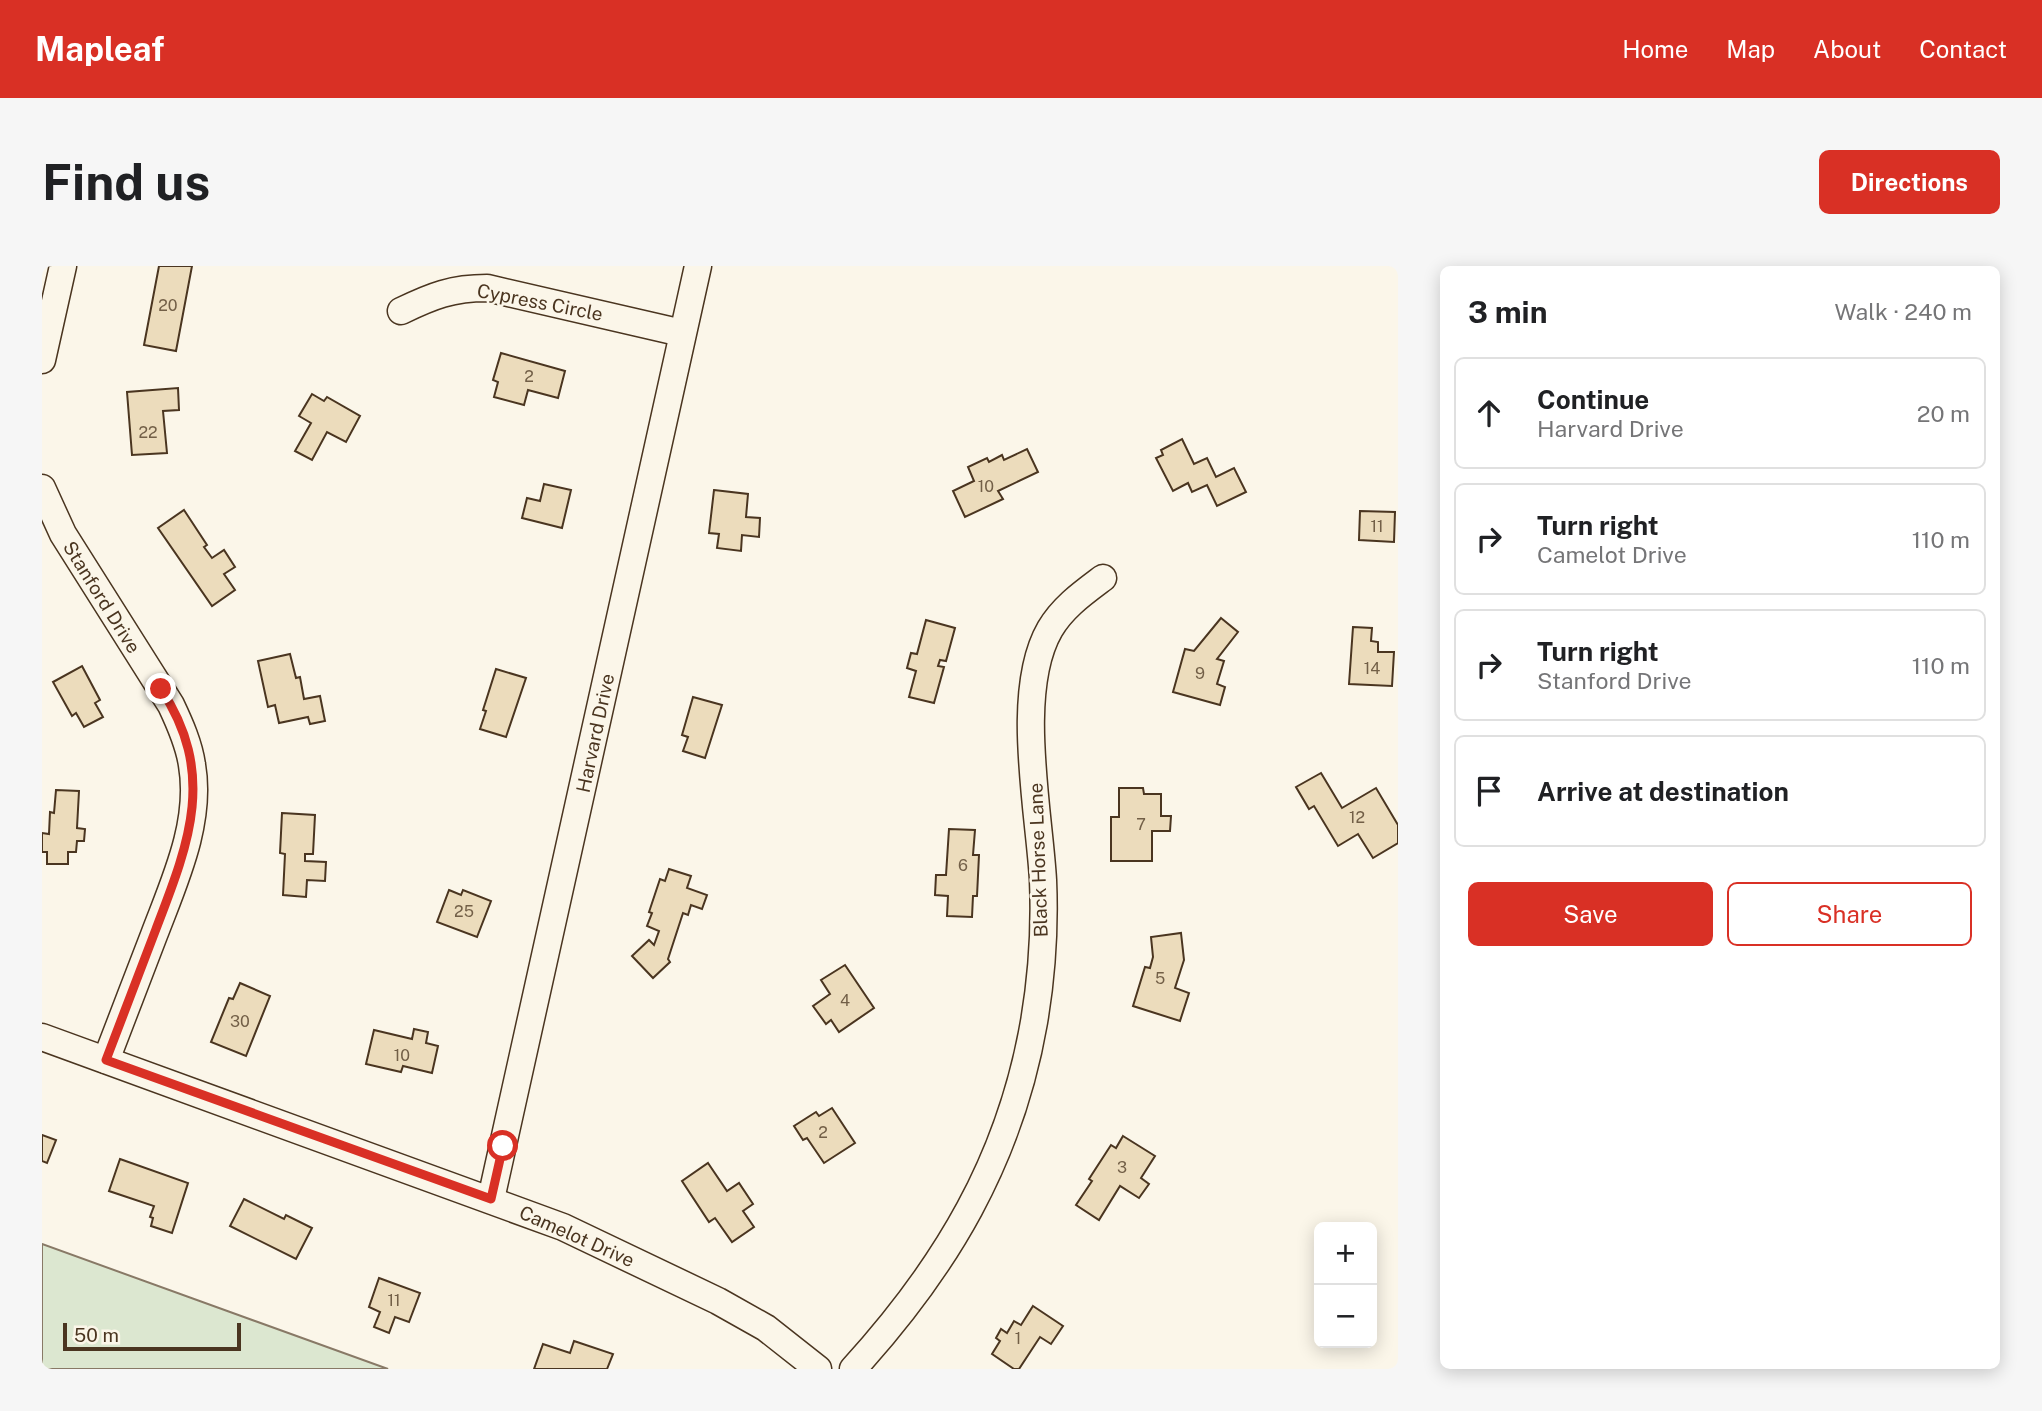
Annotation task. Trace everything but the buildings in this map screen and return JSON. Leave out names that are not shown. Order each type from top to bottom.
[{"type":"street","points":[[42,360],[63,266]]},
{"type":"street","name":"Harvard Drive","points":[[491,1199],[698,266]]},
{"type":"street","name":"Cypress Circle","points":[[401,311],[434,295],[461,288],[487,288],[682,333]]},
{"type":"street","name":"Stanford Drive","points":[[42,488],[63,534],[171,705],[184,735],[192,765],[194,803],[181,862],[106,1060]]},
{"type":"street","name":"Black Horse Lane","points":[[853,1369],[938,1264],[973,1205],[996,1156],[1015,1100],[1034,1022],[1044,925],[1031,711],[1034,682],[1049,630],[1068,605],[1103,579]]},
{"type":"street","name":"Camelot Drive","points":[[42,1037],[563,1227],[718,1301],[766,1328],[818,1369]]},
{"type":"green space","points":[[42,1244],[388,1369],[42,1369]]},
{"type":"route","points":[[161,689],[184,735],[192,765],[194,803],[177,874],[106,1060],[491,1199],[503,1146]]}]
